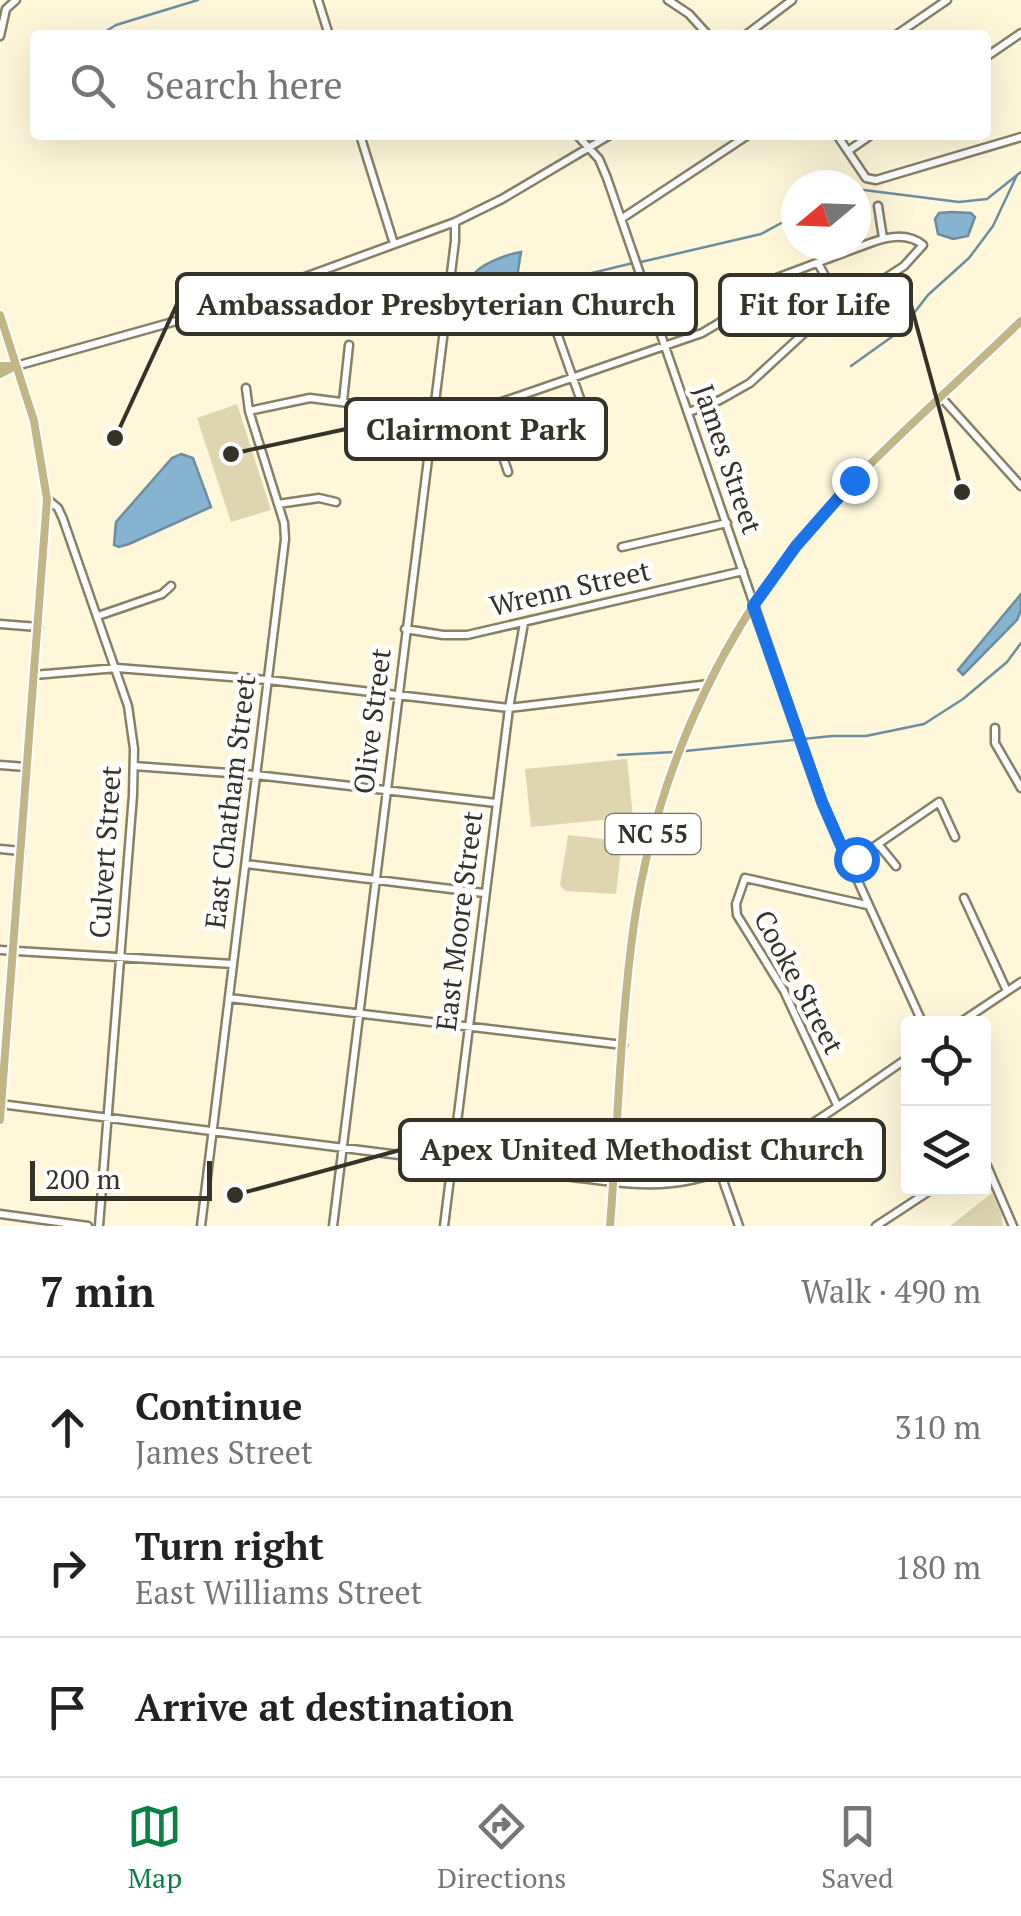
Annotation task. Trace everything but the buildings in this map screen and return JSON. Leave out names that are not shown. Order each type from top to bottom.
[{"type":"main road","points":[[0,315],[42,454],[46,498],[0,1120]]},
{"type":"main road","name":"NC 55","points":[[610,1226],[634,927],[647,859],[673,768],[709,684],[753,606],[822,514],[1021,321]]},
{"type":"main road","points":[[0,366],[16,366]]},
{"type":"main road","points":[[0,374],[16,366]]},
{"type":"street","points":[[0,36],[3,8],[16,0]]},
{"type":"street","points":[[318,0],[327,30]]},
{"type":"street","points":[[668,0],[704,30]]},
{"type":"street","points":[[753,30],[792,0]]},
{"type":"street","points":[[903,30],[947,0]]},
{"type":"street","points":[[991,53],[1021,33]]},
{"type":"street","points":[[841,140],[866,178],[876,180],[1021,137]]},
{"type":"street","points":[[362,140],[394,244]]},
{"type":"street","name":"James Street","points":[[581,140],[599,159],[621,219],[822,802],[918,1016]]},
{"type":"street","points":[[16,366],[212,312],[455,222],[602,140]]},
{"type":"street","points":[[621,219],[740,140]]},
{"type":"street","points":[[848,150],[863,140]]},
{"type":"street","points":[[878,206],[883,238]]},
{"type":"street","name":"Olive Street","points":[[333,1226],[455,222]]},
{"type":"street","points":[[248,411],[302,398],[433,414],[467,414],[712,328],[763,284],[883,238],[909,237],[924,245],[904,266],[814,324],[750,382],[689,412]]},
{"type":"street","points":[[818,263],[840,304]]},
{"type":"street","points":[[557,333],[598,452]]},
{"type":"street","points":[[343,401],[349,345]]},
{"type":"street","name":"East Chatham Street","points":[[201,1226],[285,538],[248,411],[246,388]]},
{"type":"street","points":[[941,397],[1021,486]]},
{"type":"street","points":[[487,409],[508,472]]},
{"type":"street","name":"Culvert Street","points":[[46,498],[58,508],[116,668],[130,716],[134,766],[99,1226]]},
{"type":"street","points":[[278,504],[319,498],[336,502]]},
{"type":"street","points":[[622,547],[727,523]]},
{"type":"street","name":"Wrenn Street","points":[[405,629],[455,636],[743,571]]},
{"type":"street","points":[[98,616],[162,594],[171,586]]},
{"type":"street","name":"East Moore Street","points":[[444,1226],[484,892],[524,623]]},
{"type":"street","points":[[0,624],[38,626]]},
{"type":"street","points":[[34,675],[116,668],[268,680],[509,708],[709,684]]},
{"type":"street","points":[[995,728],[995,742],[1021,788]]},
{"type":"street","points":[[0,765],[26,766]]},
{"type":"street","points":[[134,766],[496,803]]},
{"type":"street","points":[[849,864],[940,802],[955,837]]},
{"type":"street","points":[[878,844],[896,866]]},
{"type":"street","points":[[0,849],[22,850]]},
{"type":"street","points":[[246,864],[484,892]]},
{"type":"street","name":"Cooke Street","points":[[837,1105],[784,991],[737,916],[736,904],[745,878],[868,906]]},
{"type":"street","points":[[964,898],[1007,991]]},
{"type":"street","points":[[0,950],[233,964]]},
{"type":"street","points":[[970,1016],[1021,982]]},
{"type":"street","points":[[229,998],[624,1045]]},
{"type":"street","points":[[1,1104],[614,1182],[676,1182],[720,1172],[759,1155],[901,1063]]},
{"type":"street","points":[[720,1172],[740,1226]]},
{"type":"street","points":[[991,1177],[1014,1226]]},
{"type":"street","points":[[876,1226],[922,1196]]},
{"type":"street","points":[[0,1214],[88,1226]]},
{"type":"shaded area","points":[[237,404],[271,510],[231,522],[197,418]]},
{"type":"shaded area","points":[[627,759],[633,817],[531,827],[525,769]]},
{"type":"shaded area","points":[[568,835],[622,841],[616,894],[565,891],[560,885]]},
{"type":"shaded area","points":[[991,1196],[1003,1226],[950,1226]]},
{"type":"water","points":[[939,213],[971,213],[975,217],[968,236],[953,239],[938,234],[935,219]]},
{"type":"water","points":[[521,252],[514,296],[473,276],[494,261]]},
{"type":"water","points":[[181,454],[193,458],[211,507],[129,544],[114,545],[116,522],[172,458]]},
{"type":"water","points":[[1021,594],[1017,620],[963,675],[958,670]]},
{"type":"waterway","points":[[108,30],[198,0]]},
{"type":"waterway","points":[[871,191],[959,202],[987,199],[1021,172]]},
{"type":"waterway","points":[[851,366],[900,331],[928,295],[969,258],[993,226],[1017,175]]},
{"type":"waterway","points":[[641,262],[761,234],[781,223]]},
{"type":"waterway","points":[[518,279],[555,282],[633,263]]},
{"type":"waterway","points":[[685,751],[866,736],[924,724],[963,699],[1007,662],[1021,643]]},
{"type":"waterway","points":[[618,755],[674,752]]},
{"type":"place","name":"Ambassador Presbyterian Church","points":[[115,438]]},
{"type":"place","name":"Clairmont Park","points":[[231,454]]},
{"type":"place","name":"Fit for Life","points":[[962,492]]},
{"type":"place","name":"Apex United Methodist Church","points":[[235,1195]]},
{"type":"route","points":[[854,480],[796,546],[753,606],[828,816],[849,864],[856,859]]}]
